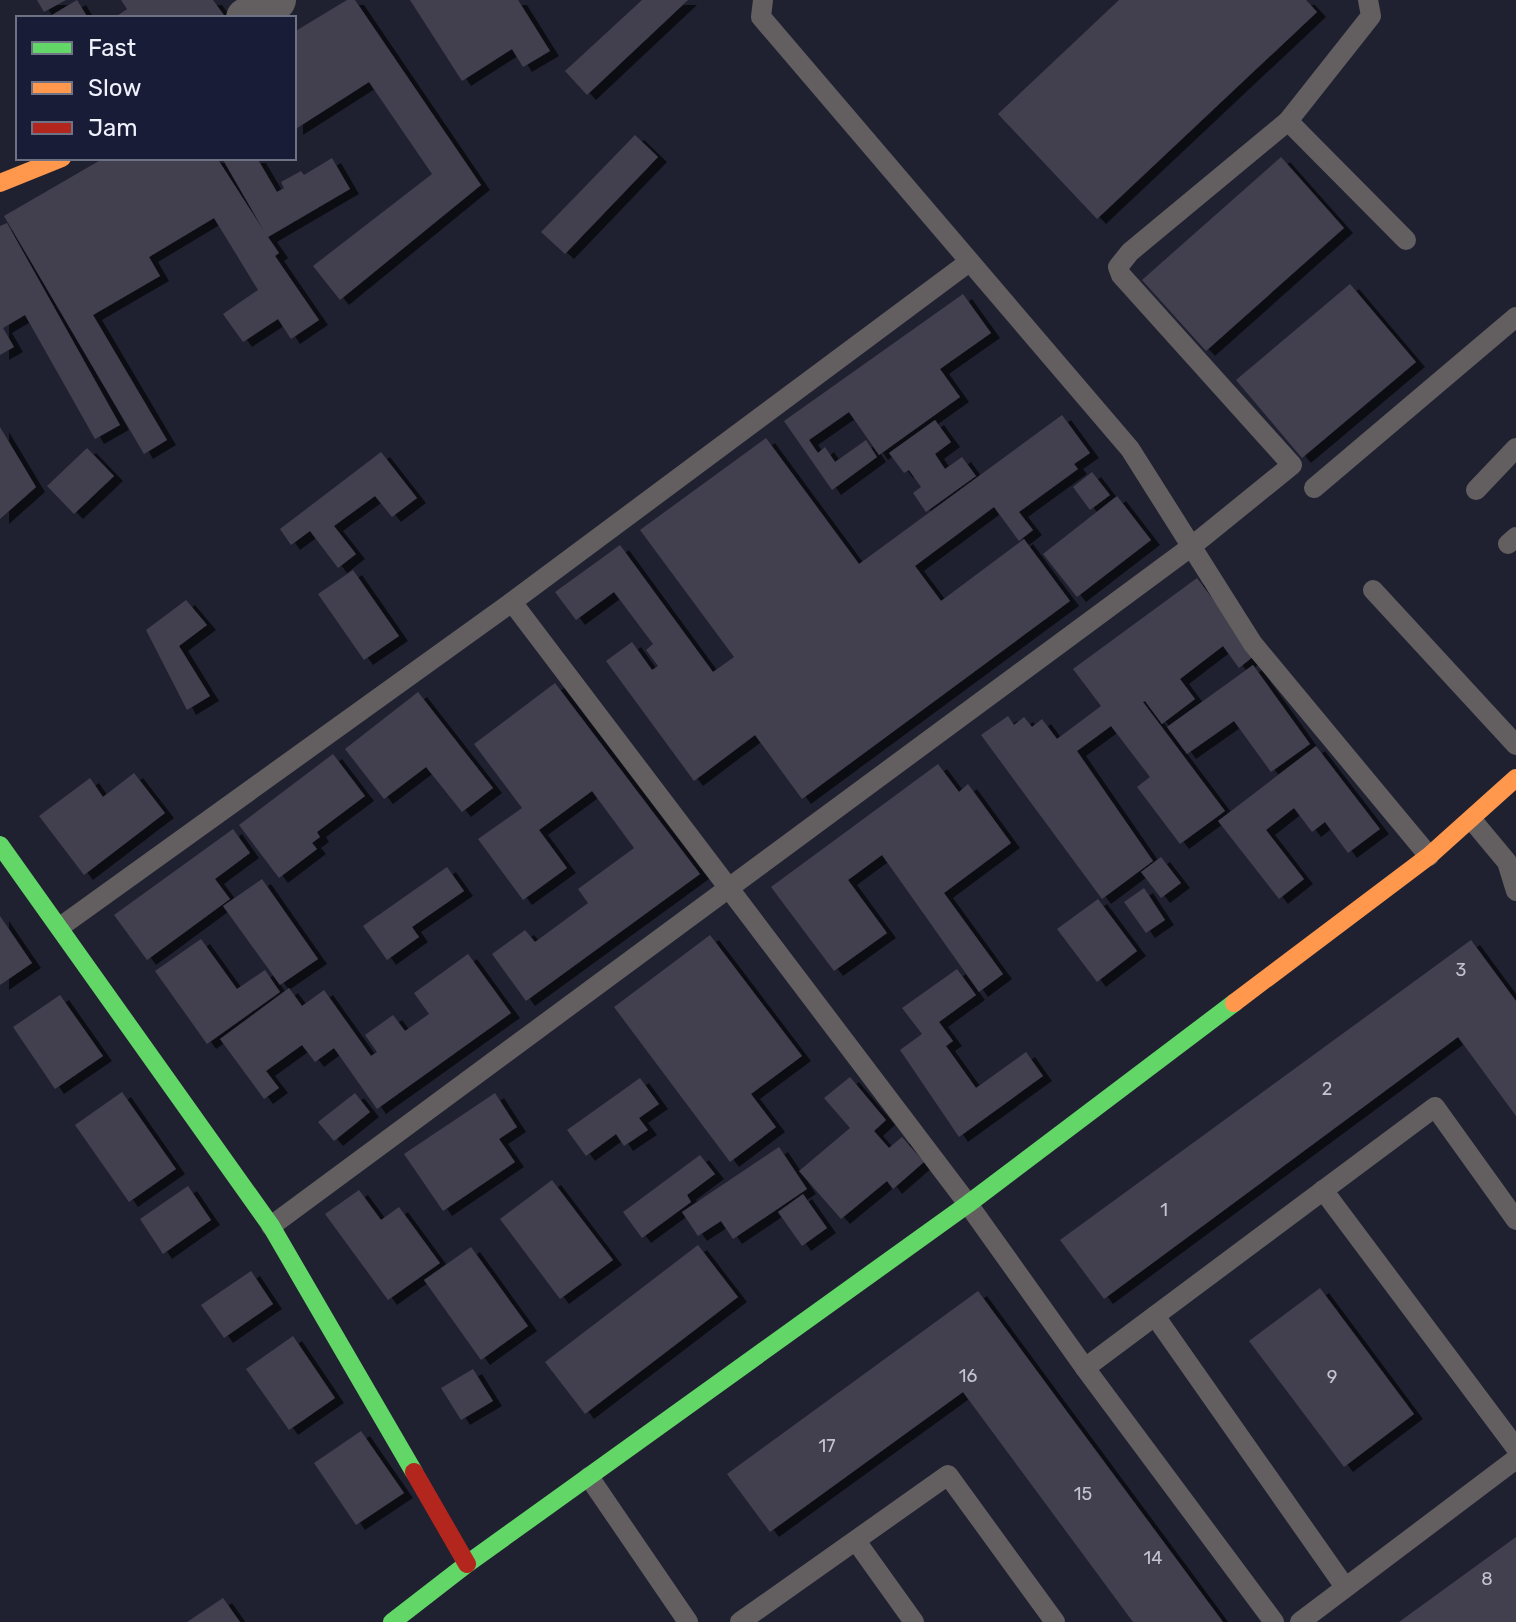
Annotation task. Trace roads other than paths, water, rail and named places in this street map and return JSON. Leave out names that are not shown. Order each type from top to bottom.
[{"type":"street","points":[[249,16],[276,0]]},
{"type":"street","points":[[0,183],[57,160]]},
{"type":"street","points":[[392,1622],[467,1564],[968,1204],[1429,856],[1516,778]]},
{"type":"street","points":[[0,845],[271,1226],[467,1564]]},
{"type":"lane","points":[[763,0],[761,17],[1130,449],[1253,644],[1429,856]]},
{"type":"lane","points":[[271,1226],[1192,546],[1292,465],[1121,275],[1118,267],[1130,252],[1288,121],[1371,16],[1368,0]]},
{"type":"lane","points":[[1288,121],[1406,240]]},
{"type":"lane","points":[[60,927],[512,602],[969,262]]},
{"type":"lane","points":[[1314,488],[1516,317]]},
{"type":"lane","points":[[1476,490],[1516,448]]},
{"type":"lane","points":[[1373,590],[1516,745]]},
{"type":"lane","points":[[512,602],[968,1204],[1085,1368],[1274,1622]]},
{"type":"lane","points":[[1472,820],[1511,864],[1516,891]]},
{"type":"lane","points":[[1085,1368],[1435,1107],[1516,1220]]},
{"type":"lane","points":[[1323,1190],[1516,1448]]},
{"type":"lane","points":[[1155,1316],[1345,1587]]},
{"type":"lane","points":[[1300,1622],[1516,1459]]},
{"type":"lane","points":[[740,1622],[948,1475],[1055,1622]]},
{"type":"lane","points":[[589,1477],[688,1622]]},
{"type":"lane","points":[[856,1541],[914,1622]]},
{"type":"lane","points":[[419,1603],[432,1622]]}]
